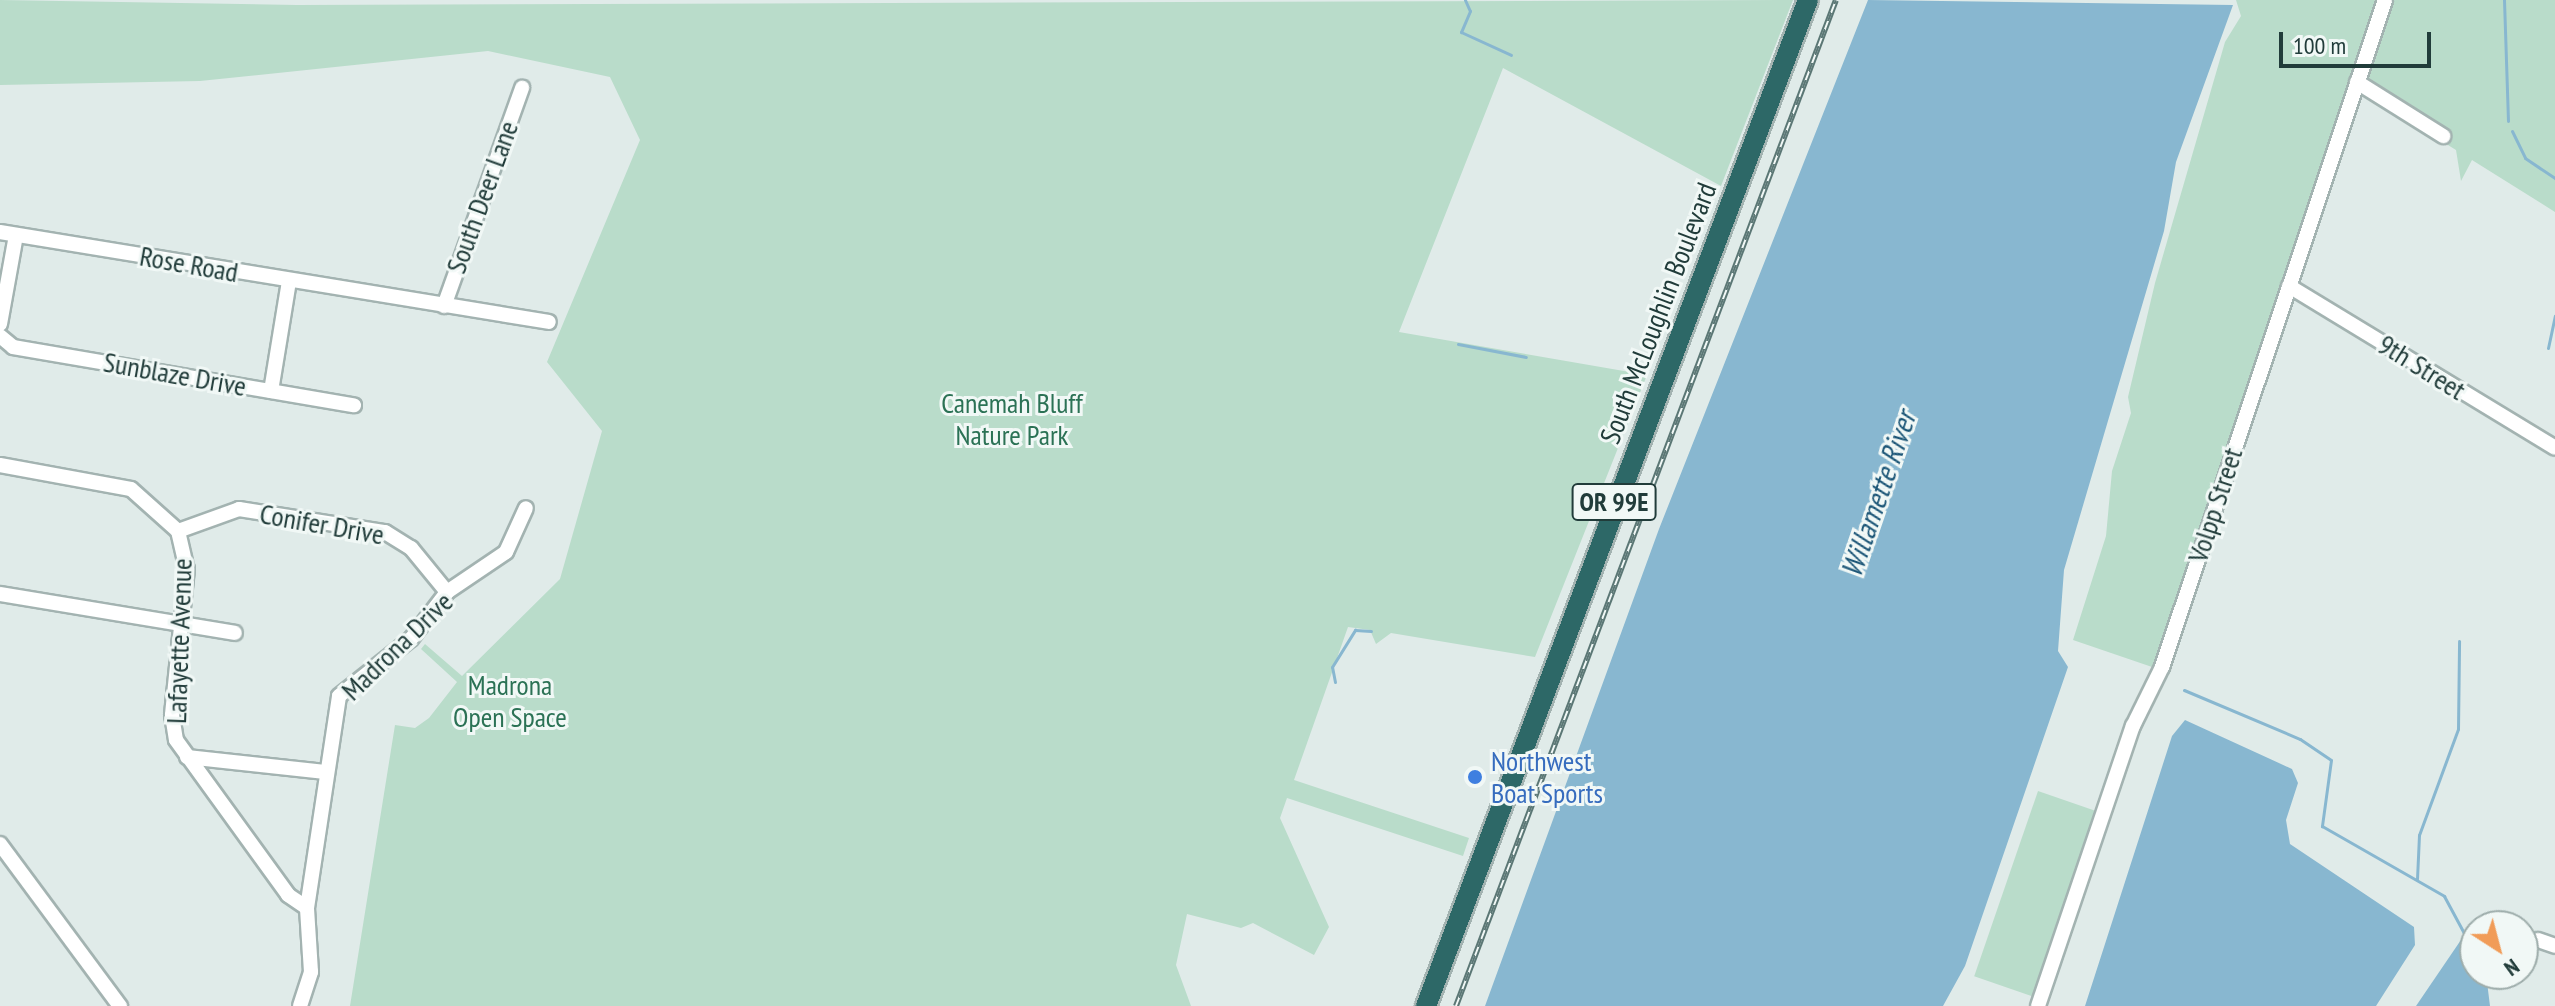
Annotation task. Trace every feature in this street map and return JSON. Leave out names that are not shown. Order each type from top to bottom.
[{"type":"highway","name":"South McLoughlin Boulevard","points":[[1426,1006],[1808,0]]},
{"type":"street","name":"Volpp Street","points":[[2038,1006],[2133,726],[2162,667],[2385,0]]},
{"type":"street","points":[[2357,82],[2443,136]]},
{"type":"street","name":"South Deer Lane","points":[[444,306],[522,88]]},
{"type":"street","name":"Rose Road","points":[[0,232],[549,322]]},
{"type":"street","points":[[0,324],[16,235]]},
{"type":"street","points":[[271,391],[289,281]]},
{"type":"street","name":"9th Street","points":[[2289,286],[2555,448]]},
{"type":"street","name":"Sunblaze Drive","points":[[0,336],[13,347],[354,405]]},
{"type":"street","name":"Lafayette Avenue","points":[[0,465],[131,489],[178,531],[187,569],[172,715],[187,757],[288,895],[307,908]]},
{"type":"street","name":"Madrona Drive","points":[[307,908],[325,772],[339,696],[411,639],[447,592],[506,552],[526,508]]},
{"type":"street","name":"Conifer Drive","points":[[178,531],[239,509],[385,532],[411,548],[447,592]]},
{"type":"street","points":[[0,594],[235,633]]},
{"type":"street","points":[[187,757],[325,772]]},
{"type":"street","points":[[0,844],[120,1006]]},
{"type":"street","points":[[302,1002],[311,972],[307,908]]},
{"type":"green space","name":"Canemah Bluff Nature Park","points":[[0,0],[297,5],[1793,0],[1721,186],[1503,68],[1399,332],[1647,375],[1535,657],[1391,633],[1376,644],[1370,630],[1348,627],[1294,780],[1469,838],[1463,856],[1287,798],[1280,818],[1329,927],[1314,955],[1253,923],[1241,928],[1187,914],[1176,965],[1191,1006],[350,1006],[395,725],[415,728],[429,718],[457,682],[421,649],[425,644],[462,676],[560,579],[602,431],[547,362],[640,140],[610,77],[488,51],[200,81],[0,85]]},
{"type":"green space","points":[[2236,0],[2555,0],[2555,212],[2472,160],[2461,181],[2456,150],[2351,85],[2155,668],[2073,640],[2106,536],[2112,471],[2131,413],[2128,397],[2155,283],[2225,42],[2241,16]]},
{"type":"green space","points":[[2038,791],[2097,811],[2033,997],[1974,976]]},
{"type":"water","name":"Willamette River","points":[[1868,0],[2233,5],[2176,162],[2164,231],[2064,570],[2058,651],[2068,667],[1965,966],[1943,1006],[1485,1006],[1659,529]]},
{"type":"water","points":[[2185,720],[2292,769],[2298,783],[2286,820],[2290,844],[2414,927],[2415,945],[2376,1006],[2085,1006],[2172,736]]},
{"type":"water","points":[[2459,943],[2459,990],[2488,990],[2490,1006],[2416,1006]]},
{"type":"waterway","points":[[1465,0],[1470,11],[1461,32],[1511,55]]},
{"type":"waterway","points":[[2504,0],[2508,121]]},
{"type":"waterway","points":[[2512,131],[2525,158],[2555,178]]},
{"type":"waterway","points":[[2548,348],[2555,316]]},
{"type":"waterway","points":[[1458,344],[1526,357]]},
{"type":"waterway","points":[[1335,682],[1332,667],[1355,630],[1371,631]]},
{"type":"waterway","points":[[2417,879],[2419,835],[2458,729],[2459,641]]},
{"type":"waterway","points":[[2184,690],[2300,739],[2331,760],[2322,826],[2444,896],[2459,924]]},
{"type":"railway","points":[[1456,1006],[1836,0]]},
{"type":"place","name":"Northwest Boat Sports","points":[[1475,777]]},
{"type":"park label","name":"Madrona Open Space","points":[[510,701]]}]
